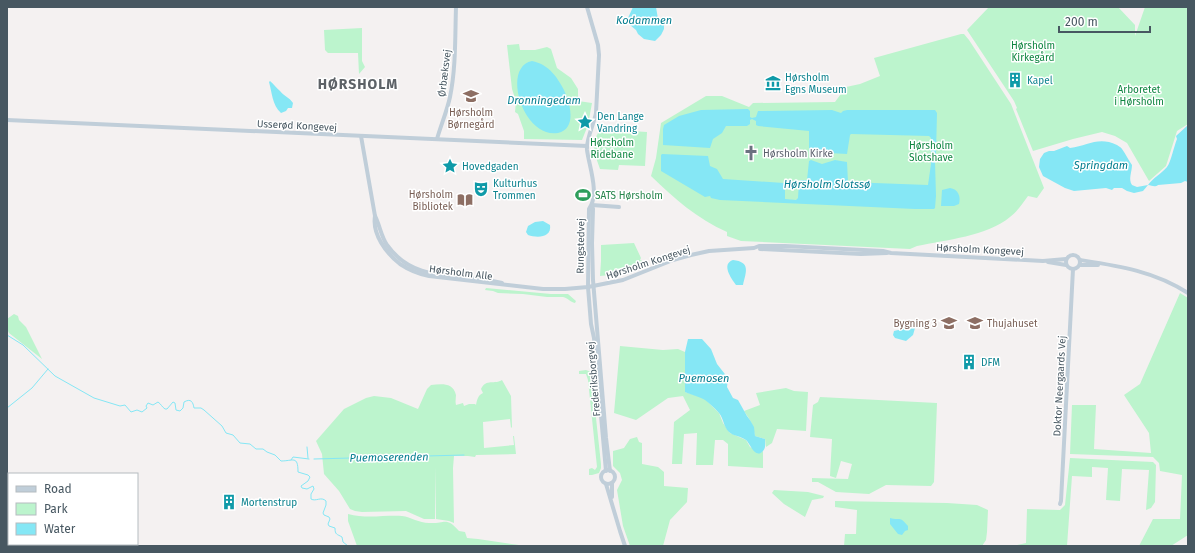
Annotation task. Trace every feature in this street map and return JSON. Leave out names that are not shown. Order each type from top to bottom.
[{"type":"main road","name":"Ørbæksvej","points":[[437,139],[451,88],[455,43],[456,7]]},
{"type":"main road","name":"Rungstedvej","points":[[587,7],[598,45],[599,55],[596,113],[587,146],[593,176],[592,250],[594,286]]},
{"type":"main road","name":"Usserød Kongevej","points":[[7,120],[587,146]]},
{"type":"main road","name":"Hørsholm Alle","points":[[361,136],[375,216],[375,228],[382,244],[393,258],[401,264],[409,269],[429,276],[496,284],[508,284],[543,289],[565,289],[594,286]]},
{"type":"main road","name":"Rungstedvej","points":[[588,287],[589,209],[592,205]]},
{"type":"main road","points":[[592,205],[619,207]]},
{"type":"main road","points":[[589,230],[590,280],[594,286]]},
{"type":"main road","name":"Hørsholm Kongevej","points":[[754,248],[759,246],[785,246],[883,251],[891,253]]},
{"type":"main road","name":"Hørsholm Kongevej","points":[[594,286],[631,277],[673,260],[691,255],[709,251],[754,248],[1043,261],[1066,265]]},
{"type":"main road","points":[[818,252],[822,250],[860,250]]},
{"type":"main road","points":[[1074,255],[1078,256],[1080,262],[1076,269],[1073,270],[1066,265],[1066,259],[1074,255]]},
{"type":"main road","name":"Hørsholm Kongevej","points":[[1043,261],[1066,259]]},
{"type":"main road","points":[[1080,262],[1108,264],[1143,272],[1161,279],[1188,293]]},
{"type":"main road","name":"Doktor Neergaards Vej","points":[[1060,504],[1073,270]]},
{"type":"main road","name":"Frederiksborgvej","points":[[594,286],[608,471]]},
{"type":"main road","points":[[588,287],[591,294],[594,326],[598,338]]},
{"type":"main road","name":"Frederiksborgvej","points":[[588,287],[608,471]]},
{"type":"main road","points":[[613,507],[612,483],[615,480],[615,477],[614,473],[608,471],[602,474],[602,478],[603,482],[606,484],[620,531],[626,546]]},
{"type":"main road","points":[[606,484],[612,483]]},
{"type":"green space","points":[[989,7],[1118,7],[1135,25],[1135,36],[1145,7],[1188,7],[1188,124],[1177,131],[1166,166],[1149,181],[1127,143],[1115,136],[1102,132],[1033,151],[1014,101],[967,30]]},
{"type":"green space","points":[[362,28],[362,61],[365,67],[359,74],[358,53],[328,53],[325,50],[324,30]]},
{"type":"green space","name":"Hørsholm Slotshave","points":[[964,34],[969,40],[1011,104],[1044,188],[1037,198],[1028,196],[1013,215],[990,229],[966,236],[917,246],[910,249],[741,241],[727,236],[727,232],[696,214],[677,200],[651,176],[656,158],[661,123],[706,96],[722,96],[749,107],[753,103],[835,102],[846,87],[860,84],[880,76],[874,58]]},
{"type":"green space","points":[[519,44],[520,50],[535,50],[547,47],[551,49],[557,68],[571,78],[578,89],[578,101],[592,103],[588,125],[582,140],[524,139],[524,131],[518,114],[515,112],[516,101],[512,89],[507,45]]},
{"type":"green space","name":"Hørsholm Ridebane","points":[[600,129],[647,132],[645,166],[619,165],[618,170],[600,169],[594,152],[594,141]]},
{"type":"green space","points":[[634,243],[641,258],[640,260],[647,263],[646,265],[620,274],[600,276],[601,245]]},
{"type":"green space","points":[[486,288],[551,294],[568,294],[576,301],[575,303],[563,297],[498,293],[485,290]]},
{"type":"green space","points":[[1180,293],[1188,298],[1188,535],[1171,546],[1139,546],[1153,519],[1180,519],[1182,475],[1160,471],[1159,463],[1153,457],[1070,454],[1072,405],[1096,405],[1094,449],[1151,453],[1149,433],[1124,395],[1140,384]]},
{"type":"green space","points":[[14,314],[18,316],[19,320],[26,327],[42,359],[9,333],[7,329],[7,319]]},
{"type":"green space","points":[[620,346],[663,350],[678,349],[685,352],[685,392],[704,398],[719,413],[723,423],[730,433],[746,440],[750,447],[760,453],[763,451],[763,468],[728,466],[728,444],[723,440],[715,440],[713,465],[696,465],[697,433],[684,434],[682,464],[672,464],[674,422],[690,410],[683,396],[668,398],[636,420],[614,413]]},
{"type":"green space","points":[[586,370],[591,372],[601,464],[599,473],[592,475],[589,475],[589,469],[592,468],[595,470],[597,467],[588,380],[586,374],[579,374],[579,371]]},
{"type":"green space","points":[[502,380],[511,396],[512,427],[511,428],[510,419],[483,422],[484,448],[514,445],[514,436],[516,454],[476,455],[475,457],[454,456],[454,523],[436,519],[435,467],[435,519],[424,519],[406,511],[362,512],[350,509],[339,491],[324,474],[322,454],[316,441],[344,409],[366,398],[374,396],[391,398],[418,409],[427,389],[431,385],[439,384],[452,388],[456,395],[456,405],[463,403],[464,406],[469,404],[476,405],[479,396],[483,393],[481,389],[485,384]]},
{"type":"green space","points":[[786,388],[794,391],[808,392],[806,431],[777,429],[772,443],[766,447],[765,439],[755,436],[750,420],[744,411],[760,405],[756,393]]},
{"type":"green space","points":[[820,397],[937,403],[934,482],[931,486],[886,485],[869,494],[836,492],[818,482],[812,482],[812,478],[848,479],[852,464],[841,461],[836,478],[830,476],[832,439],[810,437],[813,405],[818,402]]},
{"type":"green space","points":[[637,437],[639,442],[642,443],[642,464],[658,467],[664,472],[664,486],[688,488],[687,502],[670,520],[663,546],[630,546],[623,526],[617,490],[622,480],[620,473],[613,466],[613,451],[624,448],[630,439]]},
{"type":"green space","points":[[1070,458],[1153,462],[1156,465],[1155,502],[1151,508],[1146,510],[1149,470],[1122,469],[1120,501],[1106,500],[1108,468],[1092,467],[1092,477],[1072,476],[1067,546],[1012,546],[1026,543],[1027,509],[1060,510],[1065,505]]},
{"type":"green space","points":[[774,490],[808,492],[824,496],[823,498],[812,500],[805,517],[784,504],[772,493]]},
{"type":"green space","points":[[835,501],[977,505],[988,510],[986,540],[982,546],[844,546],[845,534],[856,534],[857,510],[835,507]]},
{"type":"green space","points":[[348,514],[368,517],[402,516],[425,523],[448,522],[455,526],[459,531],[465,532],[467,538],[526,546],[357,546],[348,521]]},
{"type":"water","name":"Kodammen","points":[[633,7],[656,7],[658,19],[664,25],[664,29],[655,41],[644,39],[630,25],[628,18]]},
{"type":"water","name":"Dronningedam","points":[[532,61],[542,64],[555,75],[563,88],[569,103],[569,125],[565,130],[558,133],[546,132],[535,125],[526,114],[520,102],[517,88],[518,76],[523,66]]},
{"type":"water","points":[[270,81],[293,103],[292,108],[288,108],[286,111],[281,113],[278,110],[273,98]]},
{"type":"water","name":"Hørsholm Slotssø","points":[[748,109],[750,111],[750,117],[752,118],[756,117],[758,111],[832,110],[841,113],[847,110],[935,110],[937,113],[935,208],[915,209],[720,200],[711,198],[710,196],[705,197],[661,171],[662,154],[708,156],[710,166],[717,169],[723,179],[784,183],[785,199],[796,200],[798,198],[799,182],[801,180],[807,180],[809,161],[811,160],[822,164],[835,160],[847,162],[848,182],[928,185],[931,164],[931,138],[929,136],[851,134],[847,154],[810,152],[809,131],[758,126],[756,125],[756,121],[752,119],[750,120],[750,124],[747,126],[726,126],[722,133],[713,139],[710,148],[663,145],[664,125],[679,116],[701,110]]},
{"type":"water","points":[[1188,125],[1188,182],[1185,181],[1181,183],[1155,186],[1148,185],[1167,167],[1177,139],[1176,136]]},
{"type":"water","name":"Springdam","points":[[1099,141],[1110,142],[1121,148],[1132,165],[1130,178],[1132,185],[1137,187],[1148,185],[1143,191],[1134,193],[1122,188],[1114,188],[1112,190],[1106,188],[1074,191],[1065,188],[1043,176],[1039,167],[1040,159],[1044,153],[1067,146],[1070,148]]},
{"type":"water","points":[[950,188],[957,191],[960,198],[959,204],[954,206],[941,206],[942,190]]},
{"type":"water","points":[[543,221],[550,225],[549,232],[546,235],[536,237],[528,235],[526,232],[528,226],[535,222]]},
{"type":"water","points":[[733,260],[739,261],[745,265],[746,272],[743,285],[736,285],[728,271],[727,268],[729,262]]},
{"type":"water","points":[[911,327],[915,328],[913,335],[906,341],[895,338],[893,335],[894,331]]},
{"type":"water","name":"Puemosen","points":[[688,339],[702,339],[711,349],[717,364],[728,378],[727,387],[733,398],[738,400],[754,427],[755,436],[765,439],[765,449],[760,453],[758,454],[755,452],[746,440],[729,432],[721,415],[709,403],[685,392],[685,352]]},
{"type":"water","points":[[890,518],[903,521],[908,526],[908,530],[902,535],[898,534],[890,524]]},
{"type":"waterway","points":[[7,335],[23,345],[55,376],[94,398],[120,406],[125,405],[131,412],[137,410],[142,412],[147,408],[146,406],[148,403],[153,405],[158,402],[165,409],[167,409],[173,402],[175,403],[176,410],[180,411],[183,408],[184,402],[190,401],[192,402],[194,408],[201,408],[204,410],[222,426],[226,433],[233,435],[240,443],[250,444],[256,449],[263,449],[275,455],[281,461],[296,461],[298,472],[310,477],[308,481],[301,486],[302,488],[307,489],[313,486],[314,489],[311,494],[311,499],[322,499],[326,501],[323,513],[330,519],[328,524],[329,526],[335,528],[336,533],[342,537],[343,542],[348,546]]},
{"type":"waterway","points":[[7,408],[32,388],[48,369]]},
{"type":"waterway","points":[[307,447],[308,458]]},
{"type":"waterway","name":"Puemoserenden","points":[[314,459],[464,455]]},
{"type":"waterway","name":"Puemoserenden","points":[[291,460],[293,457],[309,459]]},
{"type":"place","name":"Kapel","points":[[1015,80]]},
{"type":"place","name":"Hørsholm Egns Museum","points":[[773,83]]},
{"type":"place","name":"Hørsholm Børnegård","points":[[471,96]]},
{"type":"place","name":"Den Lange Vandring","points":[[585,122]]},
{"type":"place","name":"Hørsholm Kirke","points":[[751,153]]},
{"type":"place","name":"Hovedgaden","points":[[450,166]]},
{"type":"place","name":"Kulturhus Trommen","points":[[481,189]]},
{"type":"place","name":"SATS Hørsholm","points":[[583,195]]},
{"type":"place","name":"Hørsholm Bibliotek","points":[[465,200]]},
{"type":"place","name":"Bygning 3","points":[[949,323]]},
{"type":"place","name":"Thujahuset","points":[[975,323]]},
{"type":"place","name":"DFM","points":[[969,362]]},
{"type":"place","name":"Mortenstrup","points":[[229,502]]},
{"type":"district","name":"HØRSHOLM","points":[[358,84]]},
{"type":"park label","name":"Hørsholm Kirkegård","points":[[1033,50]]},
{"type":"park label","name":"Arboretet i Hørsholm","points":[[1139,94]]}]
